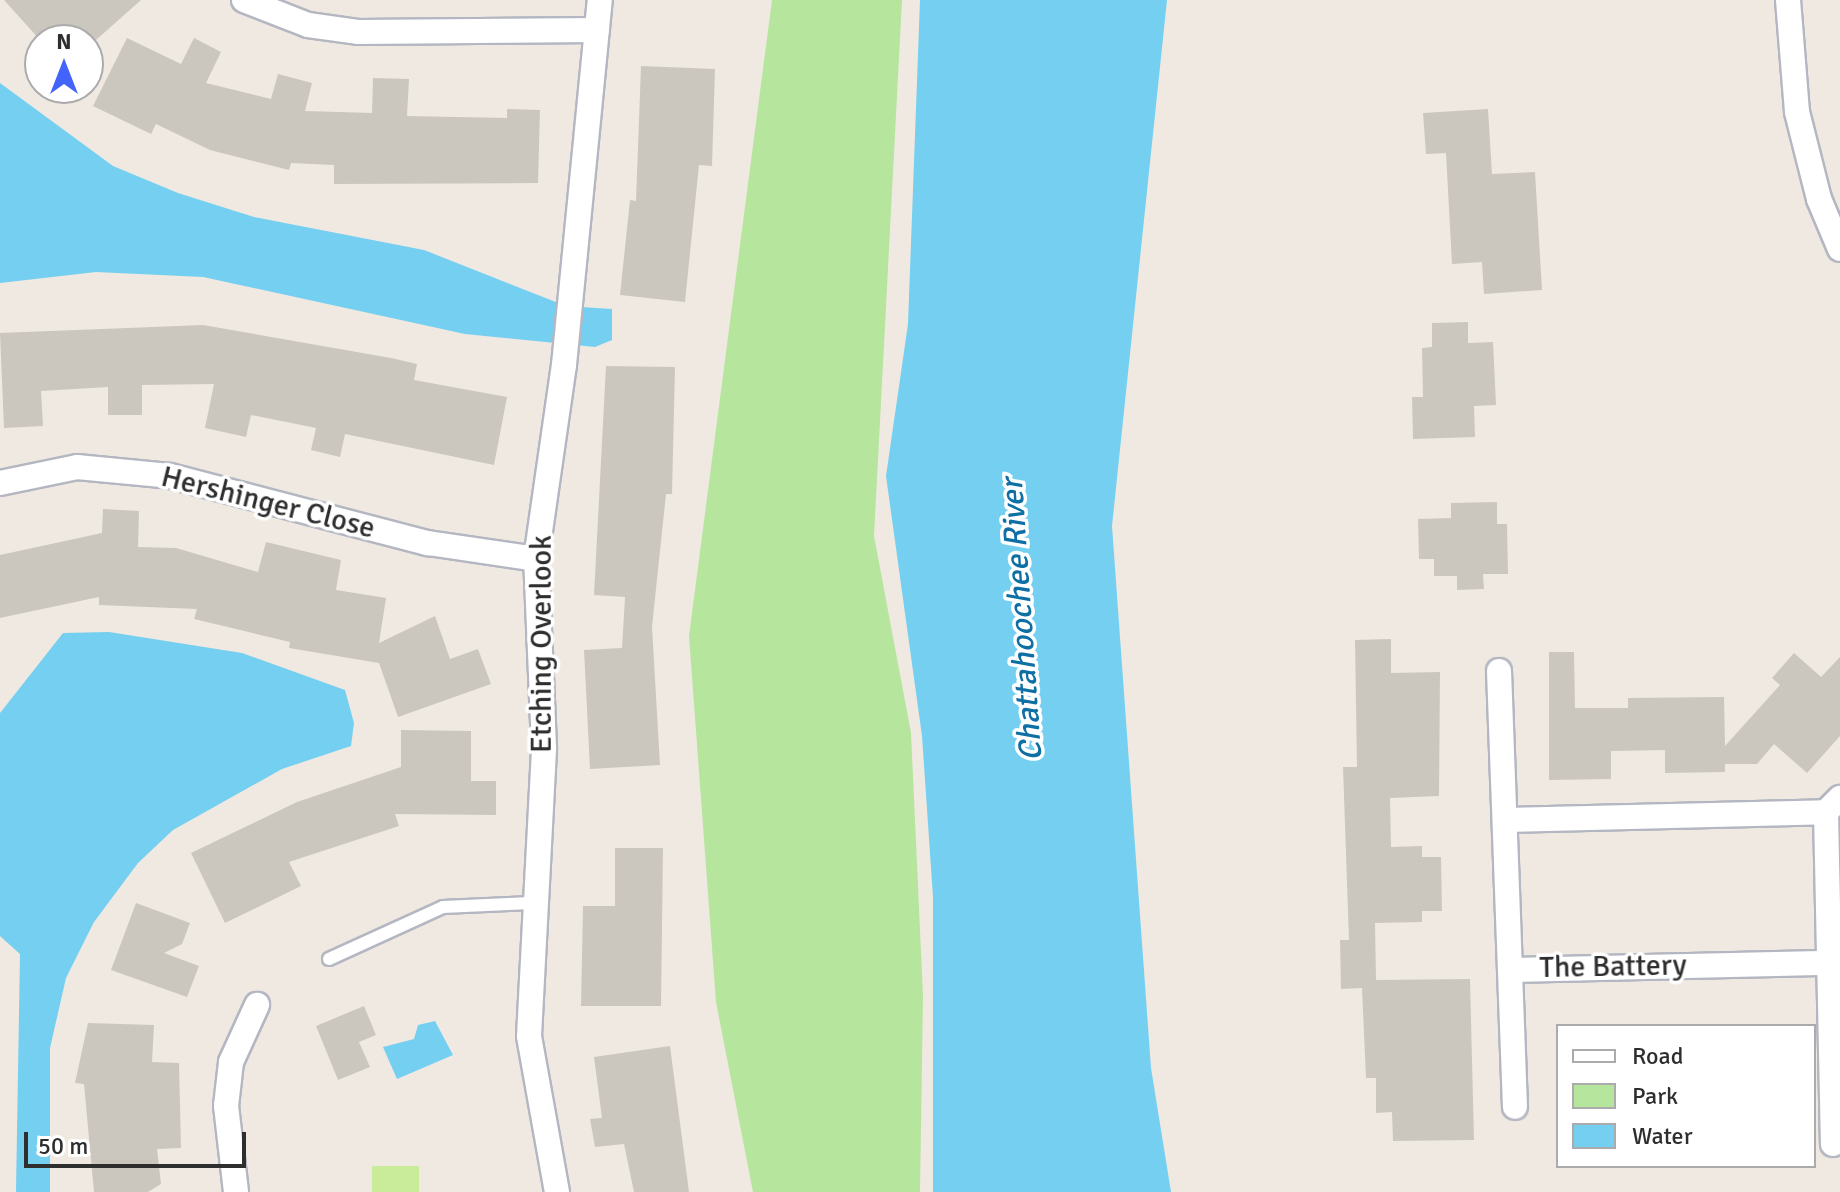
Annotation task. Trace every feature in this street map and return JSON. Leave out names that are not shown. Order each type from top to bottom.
[{"type":"street","points":[[244,0],[308,25],[358,32],[597,30]]},
{"type":"street","name":"Etching Overlook","points":[[557,1192],[529,1036],[531,903],[544,747],[536,559],[574,282],[600,0]]},
{"type":"street","points":[[1788,0],[1797,112],[1840,249]]},
{"type":"street","name":"Hershinger Close","points":[[0,483],[77,467],[170,476],[428,543],[536,559]]},
{"type":"street","name":"The Battery","points":[[1499,671],[1513,970],[1830,963]]},
{"type":"street","points":[[1506,820],[1833,805],[1830,963],[1833,1144]]},
{"type":"street","points":[[1513,970],[1515,1107]]},
{"type":"street","points":[[236,1192],[226,1106],[231,1062],[257,1005]]},
{"type":"lane","points":[[329,959],[443,907],[531,903]]},
{"type":"green space","points":[[772,0],[902,0],[874,536],[911,733],[923,996],[920,1192],[753,1192],[716,1002],[689,636]]},
{"type":"green space","points":[[372,1166],[419,1166],[419,1192],[372,1192]]},
{"type":"water","name":"Chattahoochee River","points":[[920,0],[1167,0],[1112,526],[1151,1068],[1171,1192],[933,1192],[933,897],[922,736],[886,476],[908,324]]},
{"type":"water","points":[[0,83],[24,101],[24,104],[29,104],[113,166],[178,193],[254,217],[424,250],[566,306],[612,309],[612,340],[595,347],[465,334],[203,277],[96,272],[0,283]]},
{"type":"water","points":[[109,632],[242,653],[345,690],[354,723],[351,746],[282,769],[173,830],[138,863],[94,922],[66,978],[50,1048],[50,1192],[16,1192],[20,954],[0,936],[0,713],[63,633]]},
{"type":"water","points":[[435,1021],[453,1055],[397,1079],[383,1047],[414,1039],[418,1025]]},
{"type":"building","points":[[4,0],[141,0],[104,33],[104,24],[26,24]]},
{"type":"building","points":[[127,38],[181,64],[194,38],[221,52],[206,83],[271,99],[278,74],[312,83],[305,111],[372,113],[373,78],[409,79],[407,116],[507,118],[507,109],[540,110],[538,183],[334,184],[334,165],[291,163],[289,170],[210,150],[156,124],[151,134],[93,106],[104,104],[104,84]]},
{"type":"building","points":[[641,66],[715,69],[712,166],[699,165],[685,302],[620,295],[630,200],[636,201]]},
{"type":"building","points":[[1488,109],[1492,174],[1535,172],[1542,290],[1484,294],[1482,262],[1452,264],[1446,153],[1426,154],[1423,113]]},
{"type":"building","points":[[1468,322],[1468,343],[1493,342],[1496,405],[1474,406],[1475,437],[1413,439],[1412,397],[1423,397],[1422,348],[1432,347],[1432,323]]},
{"type":"building","points":[[203,325],[417,364],[414,380],[507,397],[494,465],[345,434],[340,457],[311,450],[316,428],[251,415],[246,437],[205,428],[214,384],[142,385],[142,415],[108,415],[108,387],[41,391],[43,426],[4,428],[0,333]]},
{"type":"building","points":[[606,366],[675,367],[672,494],[666,494],[652,627],[660,765],[590,769],[584,650],[622,648],[625,597],[594,595]]},
{"type":"building","points":[[1497,502],[1497,524],[1507,524],[1508,574],[1483,574],[1484,589],[1457,590],[1457,576],[1434,576],[1434,559],[1419,559],[1418,519],[1451,518],[1451,503]]},
{"type":"building","points":[[103,509],[139,511],[138,547],[176,548],[258,572],[266,542],[341,560],[336,590],[386,598],[379,643],[435,616],[450,659],[478,649],[491,684],[398,717],[379,663],[289,648],[290,642],[194,619],[197,609],[99,605],[99,597],[0,618],[0,555],[102,533]]},
{"type":"building","points":[[1391,639],[1391,673],[1440,672],[1439,796],[1390,798],[1391,847],[1422,846],[1422,857],[1441,857],[1442,911],[1422,911],[1422,922],[1375,923],[1376,980],[1470,979],[1474,1140],[1393,1141],[1392,1112],[1376,1113],[1376,1078],[1366,1078],[1362,988],[1341,989],[1340,940],[1349,940],[1343,767],[1357,767],[1355,640]]},
{"type":"building","points":[[1549,652],[1574,652],[1575,708],[1628,708],[1628,698],[1724,697],[1725,746],[1780,685],[1772,678],[1794,653],[1821,677],[1840,657],[1840,736],[1807,773],[1774,744],[1757,764],[1725,764],[1725,772],[1665,773],[1665,750],[1611,751],[1611,779],[1549,780]]},
{"type":"building","points":[[401,730],[471,731],[471,781],[496,781],[496,815],[395,814],[399,826],[289,862],[301,886],[225,923],[191,853],[297,802],[401,767]]},
{"type":"building","points":[[615,848],[663,848],[661,1006],[581,1006],[583,906],[615,906]]},
{"type":"building","points":[[136,903],[190,923],[182,944],[164,953],[199,966],[187,997],[111,970]]},
{"type":"building","points":[[364,1006],[376,1035],[359,1042],[370,1067],[338,1080],[316,1026]]},
{"type":"building","points":[[88,1023],[154,1025],[152,1062],[179,1063],[181,1148],[157,1149],[161,1184],[148,1192],[94,1192],[84,1084],[75,1083]]},
{"type":"building","points":[[670,1046],[689,1192],[634,1192],[624,1144],[595,1147],[590,1119],[602,1118],[594,1057]]}]
